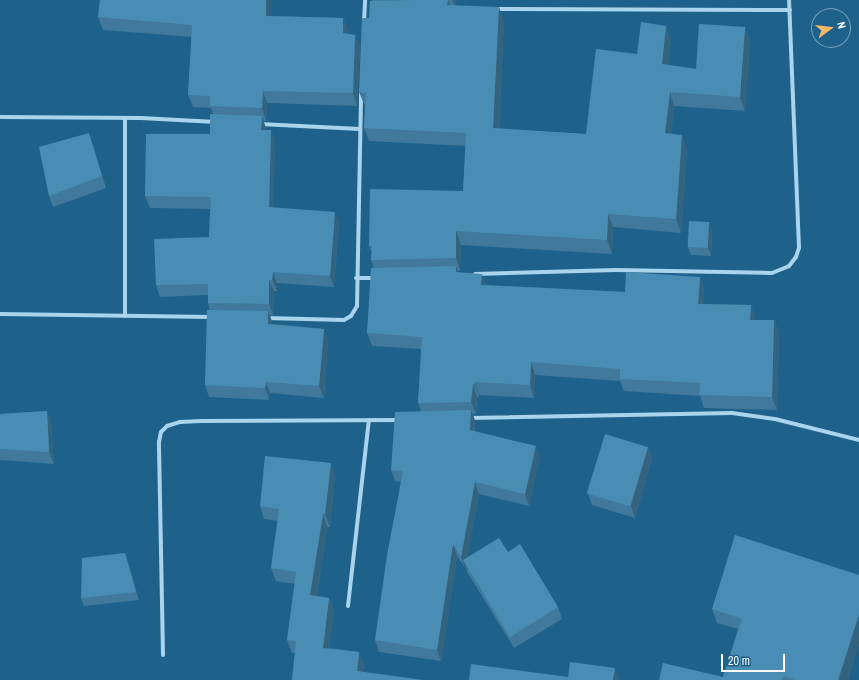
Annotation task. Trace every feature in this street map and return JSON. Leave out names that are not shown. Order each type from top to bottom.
[{"type":"street","points":[[364,27],[365,0]]},
{"type":"street","points":[[466,275],[616,270],[772,273],[789,266],[796,257],[799,248],[789,0]]},
{"type":"street","points":[[487,9],[549,8],[790,10]]},
{"type":"street","points":[[364,11],[372,11]]},
{"type":"street","points":[[259,318],[344,320],[351,316],[357,306],[356,278],[361,90]]},
{"type":"street","points":[[0,117],[125,118],[219,122]]},
{"type":"street","points":[[125,118],[125,316]]},
{"type":"street","points":[[258,124],[360,129]]},
{"type":"street","points":[[356,278],[380,277]]},
{"type":"street","points":[[0,314],[219,317]]},
{"type":"street","points":[[464,418],[732,413],[776,419],[859,440]]},
{"type":"street","points":[[348,606],[370,420]]},
{"type":"street","points":[[163,655],[159,461],[161,432],[167,426],[180,422],[409,420]]},
{"type":"building","points":[[100,0],[266,0],[266,16],[343,18],[343,33],[355,35],[353,93],[263,91],[262,108],[210,106],[210,96],[188,95],[192,25],[98,17]]},
{"type":"building","points":[[448,0],[447,5],[499,7],[493,128],[586,134],[596,49],[637,54],[641,22],[666,26],[662,64],[696,69],[699,24],[745,27],[740,97],[670,92],[665,133],[682,135],[676,219],[608,214],[607,240],[456,231],[456,258],[371,260],[372,246],[369,246],[370,189],[463,191],[466,133],[364,128],[366,93],[359,92],[362,18],[369,18],[370,1]]},
{"type":"building","points":[[210,114],[262,116],[261,130],[271,130],[269,207],[335,212],[330,276],[273,272],[272,280],[269,280],[269,304],[208,303],[208,284],[156,285],[154,239],[209,237],[211,197],[145,196],[146,134],[210,134]]},
{"type":"building","points":[[89,133],[102,176],[49,196],[39,147]]},
{"type":"building","points":[[689,221],[709,222],[708,248],[688,247]]},
{"type":"building","points":[[456,266],[456,272],[482,274],[481,285],[625,292],[626,272],[700,277],[698,304],[751,305],[750,320],[774,320],[772,397],[699,395],[700,383],[620,379],[620,369],[531,362],[530,385],[475,382],[475,384],[473,384],[471,402],[418,403],[422,337],[367,333],[371,268]]},
{"type":"building","points":[[207,310],[268,311],[268,324],[324,329],[319,386],[266,382],[265,388],[205,385]]},
{"type":"building","points":[[471,410],[470,430],[536,446],[525,494],[475,482],[461,557],[453,544],[437,650],[375,640],[387,555],[403,471],[391,470],[395,412]]},
{"type":"building","points":[[47,411],[49,452],[0,449],[0,414]]},
{"type":"building","points":[[605,434],[648,447],[630,506],[587,493]]},
{"type":"building","points":[[265,456],[331,463],[325,514],[323,514],[310,595],[329,598],[323,648],[359,652],[357,671],[424,680],[292,680],[296,641],[287,640],[296,572],[271,568],[279,509],[260,506]]},
{"type":"building","points":[[735,535],[859,575],[859,615],[838,680],[795,680],[784,676],[782,680],[659,680],[663,663],[723,677],[742,619],[712,609]]},
{"type":"building","points":[[499,538],[508,552],[520,544],[558,607],[510,637],[463,560]]},
{"type":"building","points":[[125,553],[136,592],[81,598],[82,558]]},
{"type":"building","points":[[570,662],[615,668],[613,680],[469,680],[471,664],[568,677]]}]
